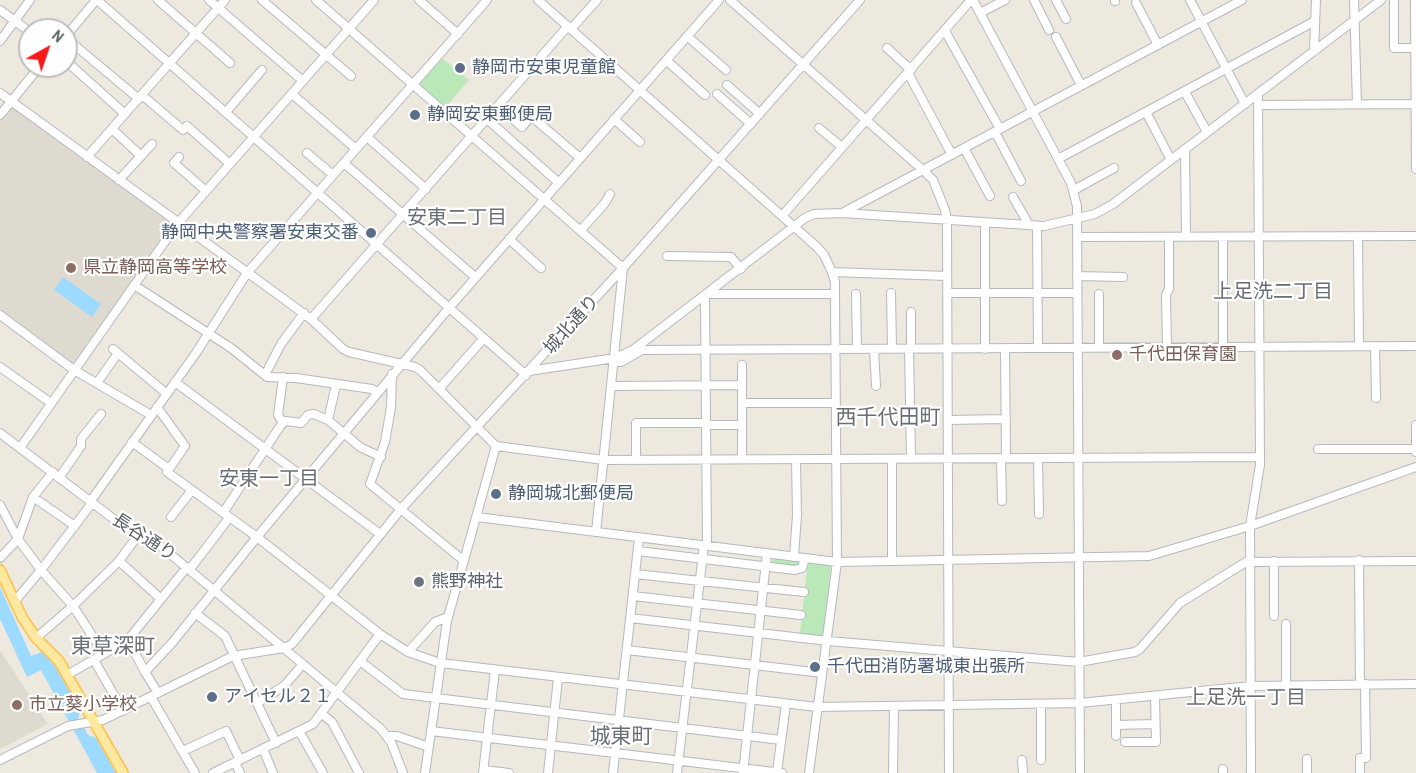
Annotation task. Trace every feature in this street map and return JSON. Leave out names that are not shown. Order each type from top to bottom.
[{"type":"main road","points":[[0,570],[22,618],[36,638],[59,661],[92,723],[123,773]]},
{"type":"street","points":[[0,41],[30,0]]},
{"type":"street","points":[[78,22],[96,0],[448,308],[528,373],[615,360],[633,350],[805,218],[814,214],[842,213],[1044,226],[1095,214],[1113,204],[1381,0]]},
{"type":"street","points":[[158,0],[230,63]]},
{"type":"street","points":[[209,0],[303,81]]},
{"type":"street","points":[[87,157],[225,0]]},
{"type":"street","points":[[262,0],[351,76]]},
{"type":"street","points":[[316,0],[623,268],[596,532]]},
{"type":"street","points":[[20,448],[178,223],[374,0]]},
{"type":"street","points":[[419,0],[458,34]]},
{"type":"street","points":[[538,0],[795,227],[824,255],[831,272],[835,294],[837,562],[809,773]]},
{"type":"street","points":[[311,319],[498,106],[597,0]]},
{"type":"street","points":[[145,672],[401,363],[719,0]]},
{"type":"street","points":[[729,0],[924,171],[933,180],[945,210],[948,349],[949,773]]},
{"type":"street","name":"城北通り","points":[[284,648],[292,644],[401,508],[623,268],[860,0]]},
{"type":"street","points":[[782,216],[972,0],[1074,190],[1077,206],[1080,773]]},
{"type":"street","points":[[980,13],[1005,0]]},
{"type":"street","points":[[1034,0],[1049,30]]},
{"type":"street","points":[[1056,0],[1066,19]]},
{"type":"street","points":[[1190,0],[1245,104]]},
{"type":"street","points":[[842,213],[1242,0]]},
{"type":"street","points":[[1314,51],[1316,0]]},
{"type":"street","points":[[1354,0],[1357,104]]},
{"type":"street","points":[[1394,0],[1394,48],[1416,48]]},
{"type":"street","points":[[1415,0],[1416,169]]},
{"type":"street","points":[[15,601],[75,526],[208,334],[247,273],[414,85],[483,1]]},
{"type":"street","points":[[1136,3],[1158,45]]},
{"type":"street","points":[[0,10],[18,23]]},
{"type":"street","points":[[1058,159],[1315,21]]},
{"type":"street","points":[[945,31],[1022,181]]},
{"type":"street","points":[[687,36],[726,70]]},
{"type":"street","points":[[1056,37],[1082,85]]},
{"type":"street","points":[[78,47],[183,130],[187,126],[230,164]]},
{"type":"street","points":[[887,48],[910,71],[952,154]]},
{"type":"street","points":[[666,60],[705,95]]},
{"type":"street","points":[[226,112],[262,70]]},
{"type":"street","points":[[78,72],[125,114]]},
{"type":"street","points":[[0,115],[29,78]]},
{"type":"street","points":[[727,85],[760,114]]},
{"type":"street","points":[[1185,92],[1207,132]]},
{"type":"street","points":[[0,93],[311,319],[349,352],[415,367],[496,446],[604,460],[1260,457]]},
{"type":"street","points":[[292,94],[356,150]]},
{"type":"street","points":[[717,94],[751,124]]},
{"type":"street","points":[[1251,773],[1250,526],[1260,457],[1258,94]]},
{"type":"street","points":[[1259,105],[1416,104]]},
{"type":"street","points":[[498,106],[522,127],[531,116],[580,158]]},
{"type":"street","points":[[1146,112],[1171,160]]},
{"type":"street","points":[[487,119],[559,183]]},
{"type":"street","points":[[614,119],[640,142]]},
{"type":"street","points":[[819,128],[842,147]]},
{"type":"street","points":[[112,129],[141,156]]},
{"type":"street","points":[[367,137],[426,189]]},
{"type":"street","points":[[119,180],[152,144]]},
{"type":"street","points":[[964,148],[990,196]]},
{"type":"street","points":[[1185,149],[1186,237]]},
{"type":"street","points":[[307,153],[333,175]]},
{"type":"street","points":[[179,157],[174,163],[206,191]]},
{"type":"street","points":[[344,163],[475,277]]},
{"type":"street","points":[[1074,190],[1114,168]]},
{"type":"street","points":[[581,230],[610,194]]},
{"type":"street","points":[[1013,197],[1033,225],[1038,348]]},
{"type":"street","points":[[985,223],[985,349]]},
{"type":"street","points":[[1077,237],[1416,236]]},
{"type":"street","points":[[1167,348],[1166,295],[1169,289],[1169,237]]},
{"type":"street","points":[[1223,237],[1223,347]]},
{"type":"street","points":[[1358,237],[1359,346]]},
{"type":"street","points":[[509,239],[541,268]]},
{"type":"street","points":[[667,256],[731,257],[741,269]]},
{"type":"street","points":[[831,272],[947,276]]},
{"type":"street","points":[[1077,276],[1123,277]]},
{"type":"street","points":[[134,285],[231,348],[267,377],[283,377],[372,389],[377,392]]},
{"type":"street","points":[[891,293],[892,349]]},
{"type":"street","points":[[947,293],[1077,293]]},
{"type":"street","points":[[707,295],[835,294]]},
{"type":"street","points":[[856,294],[857,349]]},
{"type":"street","points":[[1099,294],[1099,348]]},
{"type":"street","points":[[677,773],[705,545],[707,295]]},
{"type":"street","points":[[911,312],[912,459]]},
{"type":"street","points":[[264,375],[281,344],[304,314]]},
{"type":"street","points":[[0,316],[74,370],[151,415]]},
{"type":"street","points":[[439,389],[484,338]]},
{"type":"street","points":[[1376,346],[1376,398]]},
{"type":"street","points":[[615,360],[621,362],[642,350],[1416,346]]},
{"type":"street","points":[[1002,501],[1006,419],[1005,348]]},
{"type":"street","points":[[874,349],[876,386]]},
{"type":"street","points":[[97,383],[115,351],[167,394]]},
{"type":"street","points":[[742,365],[742,459]]},
{"type":"street","points":[[0,367],[51,404]]},
{"type":"street","points":[[392,374],[391,407],[381,457],[370,483],[464,561]]},
{"type":"street","points":[[283,377],[278,415],[283,423]]},
{"type":"street","points":[[175,382],[380,534]]},
{"type":"street","points":[[328,420],[336,385]]},
{"type":"street","points":[[612,386],[742,385]]},
{"type":"street","points":[[742,403],[835,403]]},
{"type":"street","points":[[157,407],[186,446],[167,472],[257,537],[380,634],[408,652],[440,663],[817,707],[1080,703],[1251,686],[1416,684]]},
{"type":"street","points":[[0,558],[18,539],[33,497],[81,446],[81,439],[101,414]]},
{"type":"street","points":[[67,675],[128,640],[189,568],[226,515],[283,423],[290,421],[301,423],[308,415],[314,414],[328,420],[360,447],[381,457]]},
{"type":"street","points":[[948,420],[1006,419]]},
{"type":"street","points":[[636,460],[636,423],[742,425]]},
{"type":"street","points":[[1416,425],[1416,454]]},
{"type":"street","name":"長谷通り","points":[[0,433],[91,502],[163,548],[189,568],[387,736]]},
{"type":"street","points":[[132,442],[169,469]]},
{"type":"street","points":[[425,773],[448,617],[496,446]]},
{"type":"street","points":[[1318,449],[1416,449]]},
{"type":"street","points":[[1038,458],[1039,514]]},
{"type":"street","points":[[794,557],[797,515],[796,459]]},
{"type":"street","points":[[892,459],[892,561]]},
{"type":"street","points":[[477,517],[837,562],[1149,556],[1250,526],[1416,467]]},
{"type":"street","points":[[171,517],[192,490]]},
{"type":"street","points":[[33,497],[75,526]]},
{"type":"street","points":[[0,504],[18,539],[41,570],[73,606],[104,654]]},
{"type":"street","points":[[36,638],[119,561],[139,534]]},
{"type":"street","points":[[613,773],[639,538]]},
{"type":"street","points":[[638,551],[799,570],[804,566],[805,558]]},
{"type":"street","points":[[744,771],[767,554]]},
{"type":"street","points":[[1359,560],[1363,758],[1360,773]]},
{"type":"street","points":[[119,561],[161,599]]},
{"type":"street","points":[[1274,561],[1274,616]]},
{"type":"street","points":[[630,618],[828,641],[1079,662],[1135,652],[1180,603],[1246,562],[1416,561]]},
{"type":"street","points":[[635,574],[804,592]]},
{"type":"street","points":[[633,597],[801,615]]},
{"type":"street","points":[[195,613],[225,636],[276,743]]},
{"type":"street","points":[[408,652],[435,622],[448,617]]},
{"type":"street","points":[[1286,624],[1286,685]]},
{"type":"street","points":[[213,773],[313,724],[380,634]]},
{"type":"street","points":[[128,640],[195,773]]},
{"type":"street","points":[[0,760],[68,726],[92,723],[123,711],[233,656],[284,648]]},
{"type":"street","points":[[627,650],[822,673]]},
{"type":"street","points":[[94,660],[123,711]]},
{"type":"street","points":[[360,661],[403,694],[781,740]]},
{"type":"street","points":[[257,703],[284,686],[303,664]]},
{"type":"street","points":[[495,670],[484,771],[509,773]]},
{"type":"street","points":[[548,773],[558,678]]},
{"type":"street","points":[[1125,742],[1156,742],[1155,696]]},
{"type":"street","points":[[1116,700],[1116,736]]},
{"type":"street","points":[[431,730],[679,760],[744,771],[779,773],[786,704]]},
{"type":"street","points":[[1041,704],[1041,760]]},
{"type":"street","points":[[893,773],[894,706]]},
{"type":"street","points":[[322,714],[332,722],[359,773]]},
{"type":"street","points":[[1116,725],[1155,724]]},
{"type":"street","points":[[183,751],[226,731],[238,761],[240,773]]},
{"type":"street","points":[[299,731],[323,773]]},
{"type":"street","points":[[387,736],[397,736],[429,747]]},
{"type":"street","points":[[387,736],[403,773]]},
{"type":"street","points":[[263,749],[273,773]]},
{"type":"street","points":[[1307,759],[1307,773]]},
{"type":"street","points":[[1022,760],[1023,773]]},
{"type":"shaded area","name":"県立静岡高等学校","points":[[10,103],[173,224],[73,364],[0,311],[0,118]]},
{"type":"shaded area","name":"市立葵小学校","points":[[0,650],[48,724],[0,749]]},
{"type":"green space","points":[[442,58],[469,80],[446,107],[419,85]]},
{"type":"green space","points":[[774,557],[802,562],[800,567],[775,564],[772,562]]},
{"type":"green space","points":[[808,562],[831,565],[823,636],[800,633]]},
{"type":"water","points":[[63,277],[101,304],[92,317],[54,290]]},
{"type":"water","points":[[0,587],[31,656],[42,652],[54,665],[81,711],[78,717],[88,735],[96,738],[116,773],[97,773],[41,670],[27,677],[0,619]]},
{"type":"place","name":"静岡市安東児童館","points":[[460,68]]},
{"type":"place","name":"静岡安東郵便局","points":[[415,115]]},
{"type":"place","name":"静岡中央警察署安東交番","points":[[371,233]]},
{"type":"place","name":"県立静岡高等学校","points":[[71,268]]},
{"type":"place","name":"千代田保育園","points":[[1117,355]]},
{"type":"place","name":"静岡城北郵便局","points":[[496,494]]},
{"type":"place","name":"熊野神社","points":[[419,582]]},
{"type":"place","name":"千代田消防署城東出張所","points":[[815,667]]},
{"type":"place","name":"アイセル２１","points":[[212,697]]},
{"type":"place","name":"市立葵小学校","points":[[17,705]]},
{"type":"district","name":"安東二丁目","points":[[457,219]]},
{"type":"district","name":"上足洗二丁目","points":[[1273,293]]},
{"type":"district","name":"西千代田町","points":[[888,418]]},
{"type":"district","name":"安東一丁目","points":[[269,480]]},
{"type":"district","name":"東草深町","points":[[113,647]]},
{"type":"district","name":"上足洗一丁目","points":[[1246,699]]},
{"type":"district","name":"城東町","points":[[621,737]]}]
